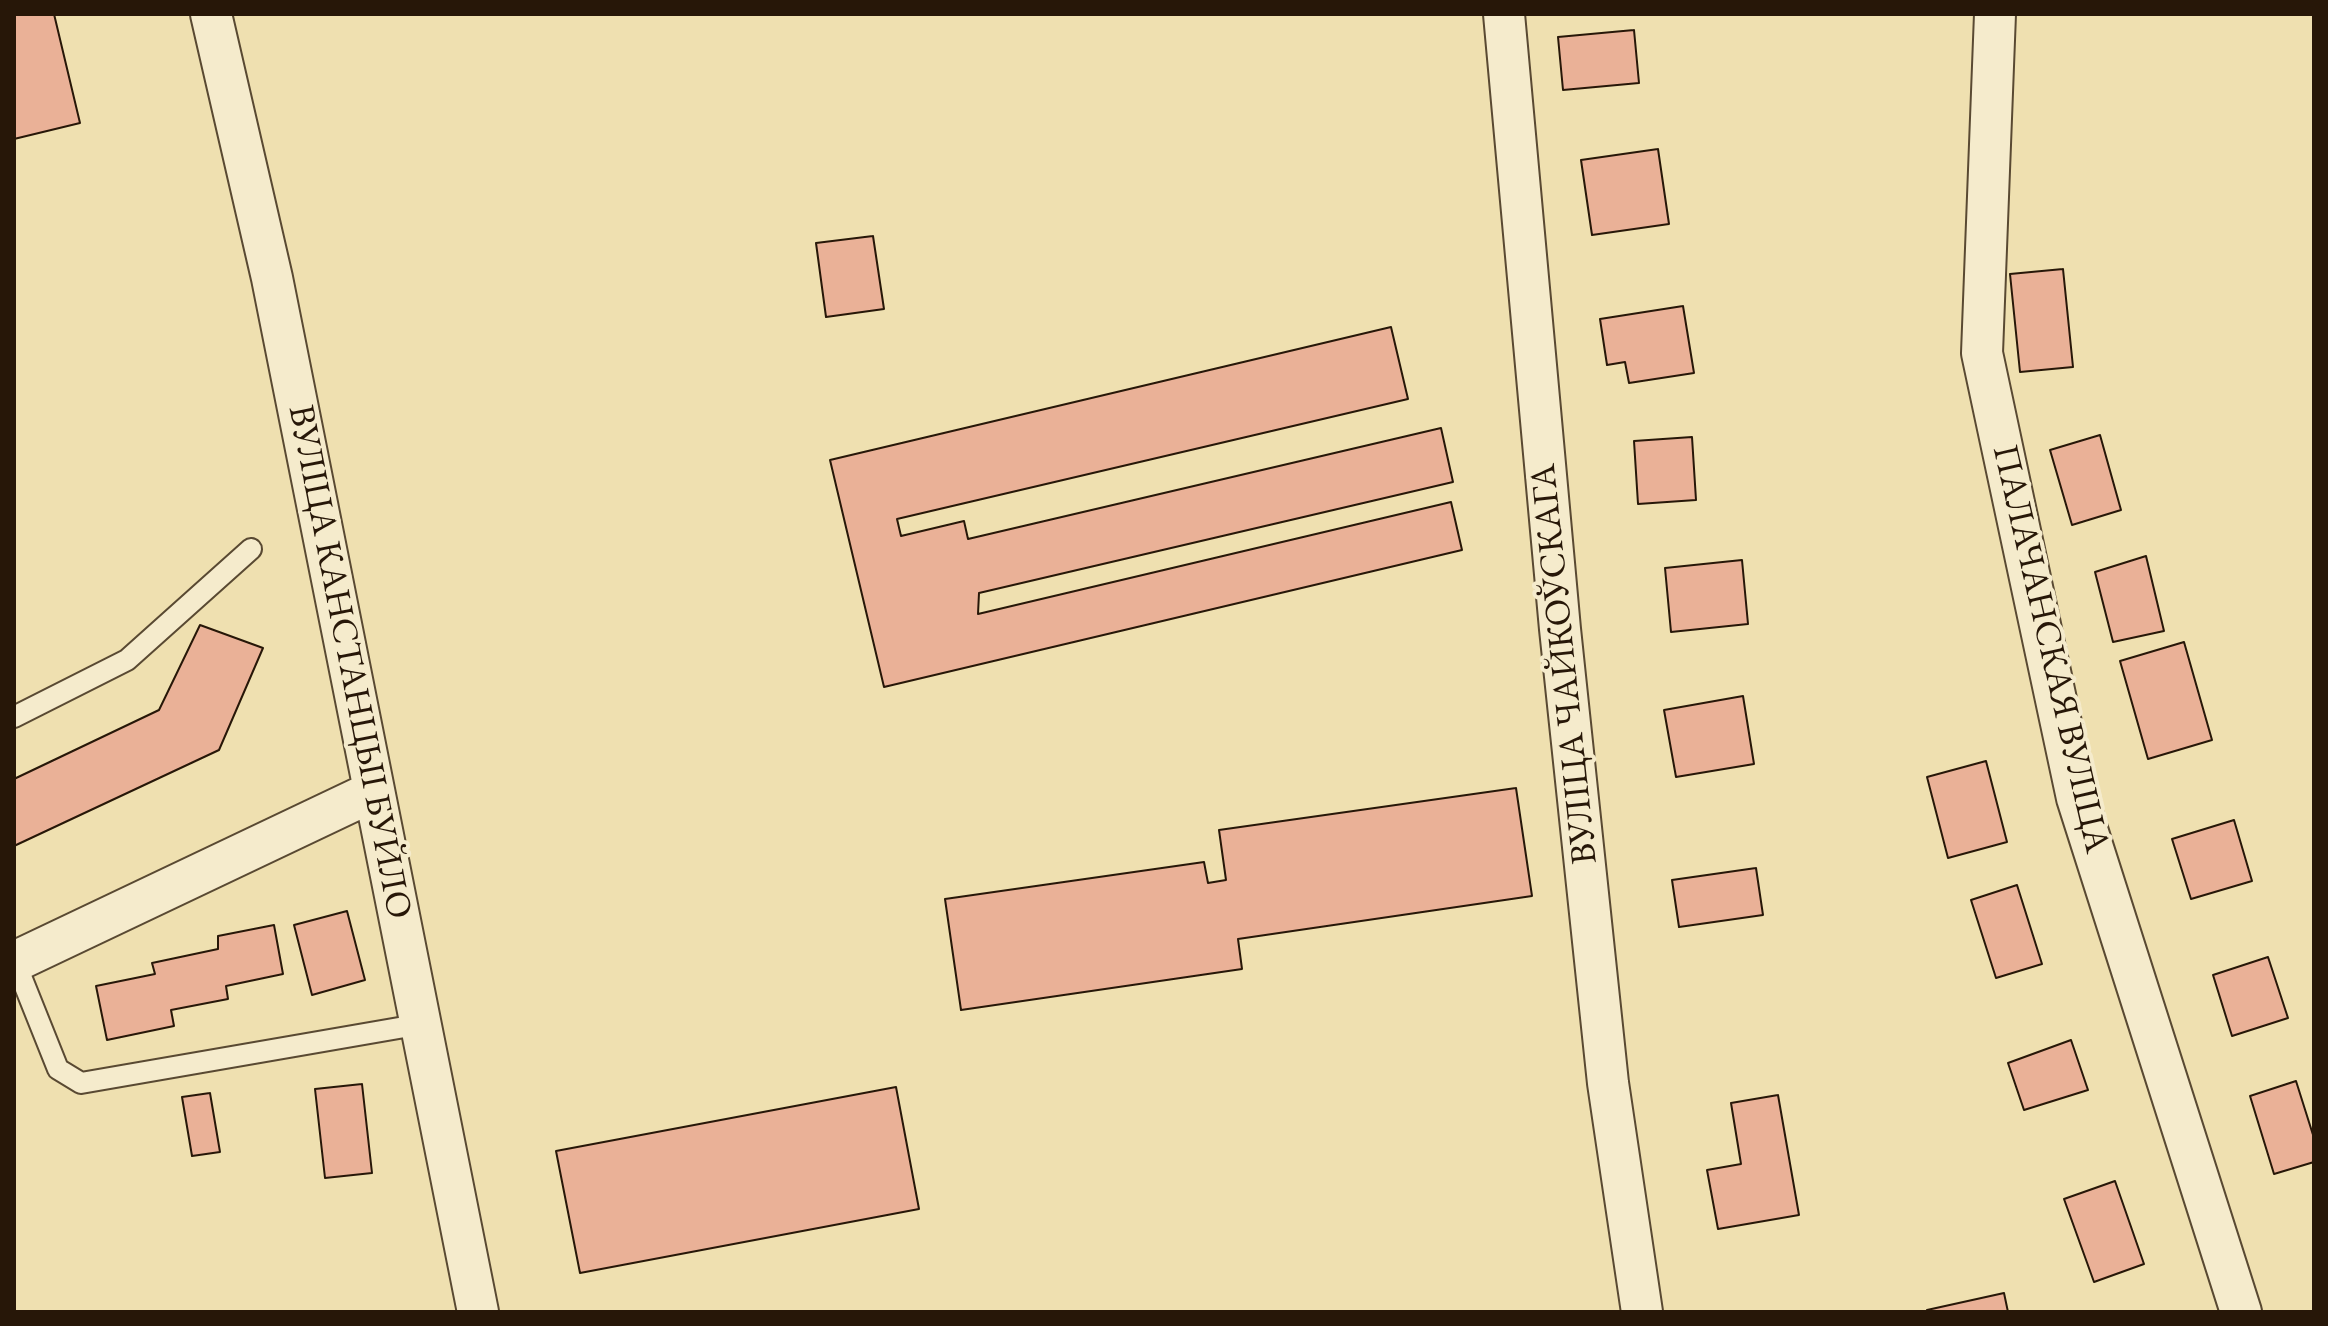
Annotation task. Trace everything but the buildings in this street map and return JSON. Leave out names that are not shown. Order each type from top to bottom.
[{"type":"street","name":"ВУЛІЦА КАНСТАНЦЫІ БУЙЛО","points":[[211,14],[272,278],[478,1312]]},
{"type":"street","name":"ВУЛІЦА ЧАЙКОЎСКАГА","points":[[1504,14],[1558,614],[1606,1067],[1642,1312]]},
{"type":"street","name":"ПАЛАЧАНСКАЯ ВУЛІЦА","points":[[1995,14],[1982,353],[2077,798],[2241,1312]]},
{"type":"street","points":[[14,961],[374,791]]},
{"type":"lane","points":[[14,717],[127,660],[251,549]]},
{"type":"lane","points":[[14,961],[58,1069],[81,1083],[422,1024]]}]
